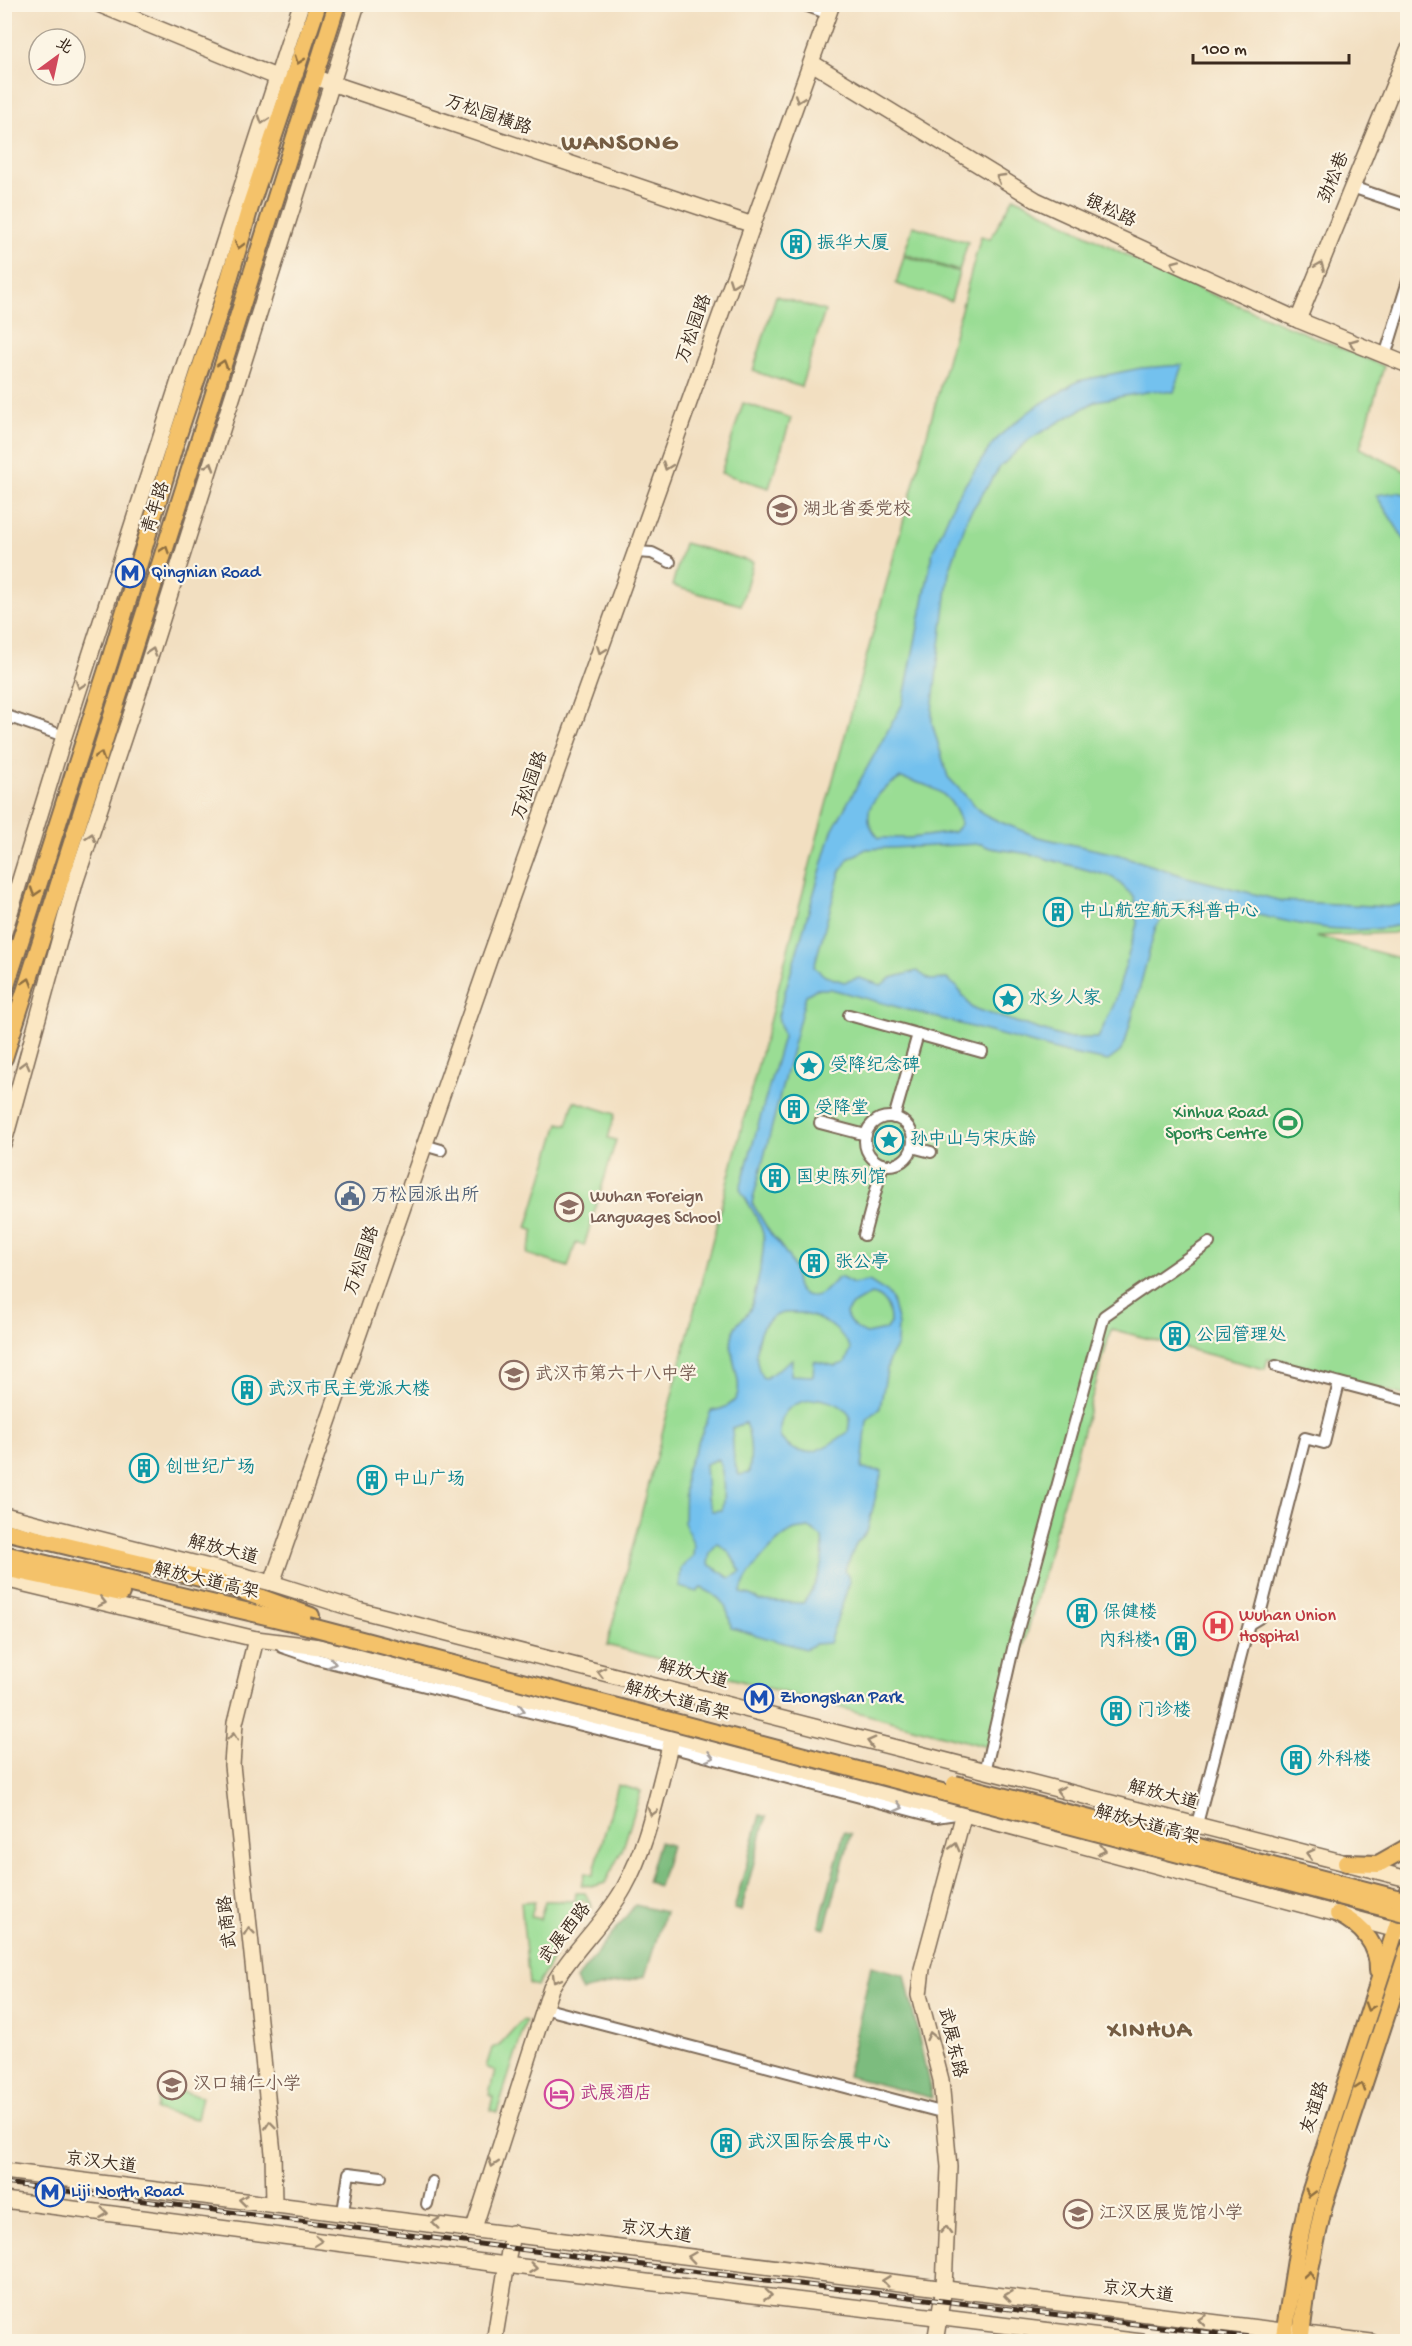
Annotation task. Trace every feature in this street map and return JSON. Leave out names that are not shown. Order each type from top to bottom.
[{"type":"main road","points":[[98,4],[284,80]]},
{"type":"main road","points":[[4,932],[64,736],[170,408],[284,80],[301,4]]},
{"type":"main road","name":"青年路","points":[[4,992],[175,444],[219,312],[284,80],[318,4]]},
{"type":"main road","name":"青年路","points":[[4,1058],[337,4]]},
{"type":"main road","points":[[4,1142],[80,870],[232,398],[355,4]]},
{"type":"main road","name":"万松园路","points":[[272,1583],[424,1145],[830,9]]},
{"type":"main road","name":"劲松巷","points":[[1298,320],[1407,50]]},
{"type":"main road","name":"银松路","points":[[812,63],[1036,200],[1298,320],[1407,365]]},
{"type":"main road","name":"万松园横路","points":[[313,77],[753,225]]},
{"type":"main road","points":[[170,408],[219,312]]},
{"type":"main road","points":[[188,475],[232,398]]},
{"type":"main road","points":[[142,555],[152,464]]},
{"type":"main road","points":[[56,828],[58,755]]},
{"type":"main road","points":[[38,947],[80,870]]},
{"type":"main road","name":"解放大道","points":[[4,1515],[272,1583],[358,1610],[1407,1879]]},
{"type":"main road","points":[[4,1531],[221,1583],[309,1621]]},
{"type":"main road","name":"解放大道高架","points":[[4,1542],[1407,1901]]},
{"type":"main road","name":"解放大道高架","points":[[4,1554],[309,1621],[1407,1914]]},
{"type":"main road","points":[[4,1568],[226,1617],[309,1621]]},
{"type":"main road","points":[[4,1579],[256,1639],[320,1647],[671,1741],[964,1813],[1401,1932]]},
{"type":"main road","name":"武商路","points":[[256,1639],[235,1723],[232,1765],[273,2153],[274,2204]]},
{"type":"main road","name":"武展西路","points":[[474,2228],[543,2008],[562,1969],[614,1904],[632,1871],[647,1834],[671,1741]]},
{"type":"main road","name":"武展东路","points":[[935,2342],[944,2288],[949,2167],[941,2080],[919,1995],[922,1969],[964,1813]]},
{"type":"main road","points":[[1346,1863],[1378,1864],[1407,1847]]},
{"type":"main road","name":"友谊路","points":[[1292,2337],[1298,2247],[1308,2199],[1377,1982],[1401,1932],[1407,1892]]},
{"type":"main road","points":[[1338,1914],[1362,1929],[1372,1942],[1378,1960],[1377,1982]]},
{"type":"main road","name":"友谊路","points":[[1292,2337],[1324,2204],[1407,1950]]},
{"type":"main road","points":[[1395,1985],[1407,1971]]},
{"type":"main road","name":"京汉大道","points":[[4,2171],[944,2288],[1292,2337],[1371,2342]]},
{"type":"main road","points":[[4,2200],[506,2265],[1142,2342]]},
{"type":"main road","points":[[494,2342],[512,2233]]},
{"type":"street","points":[[802,4],[830,9]]},
{"type":"street","points":[[1352,187],[1407,206]]},
{"type":"street","points":[[1385,356],[1407,281]]},
{"type":"street","points":[[636,552],[652,553],[670,562]]},
{"type":"street","points":[[4,715],[64,736]]},
{"type":"street","points":[[849,1015],[982,1052]]},
{"type":"street","points":[[894,1118],[918,1034]]},
{"type":"street","points":[[894,1118],[902,1121],[911,1132],[912,1147],[909,1154],[897,1164],[883,1164],[876,1161],[867,1150],[866,1135],[880,1119],[894,1118]]},
{"type":"street","points":[[820,1123],[866,1135]]},
{"type":"street","points":[[424,1145],[441,1150]]},
{"type":"street","points":[[912,1147],[931,1152]]},
{"type":"street","points":[[864,1235],[883,1164]]},
{"type":"street","points":[[984,1772],[1014,1644],[1104,1316],[1209,1243]]},
{"type":"street","points":[[1276,1366],[1407,1401]]},
{"type":"street","points":[[1197,1824],[1249,1624],[1259,1618],[1305,1438],[1324,1443],[1339,1383]]},
{"type":"street","points":[[543,2008],[945,2113]]},
{"type":"street","points":[[343,2212],[349,2173],[381,2177]]},
{"type":"street","points":[[427,2204],[432,2182]]},
{"type":"green space","name":"Zhongshan Park","points":[[1014,197],[1163,274],[1384,366],[1360,448],[1407,472],[1407,929],[1393,933],[1316,936],[1407,960],[1407,1396],[1268,1359],[1265,1369],[1111,1329],[995,1749],[607,1645],[817,838],[981,236],[990,239]]},
{"type":"green space","points":[[913,226],[968,242],[959,271],[904,254]]},
{"type":"green space","points":[[904,256],[959,272],[951,301],[896,284]]},
{"type":"green space","points":[[776,296],[825,311],[801,387],[753,371]]},
{"type":"green space","points":[[743,403],[791,418],[769,488],[721,473]]},
{"type":"green space","points":[[684,543],[753,562],[741,605],[672,586]]},
{"type":"green space","points":[[574,1101],[615,1114],[608,1138],[616,1140],[584,1246],[576,1243],[568,1267],[527,1254],[534,1231],[527,1228],[559,1123],[567,1125]]},
{"type":"green space","points":[[618,1785],[641,1791],[623,1848],[605,1883],[595,1886],[582,1885],[585,1873],[593,1875]]},
{"type":"green space","points":[[760,1815],[766,1817],[741,1911],[734,1909]]},
{"type":"green space","points":[[844,1832],[851,1834],[825,1928],[819,1926]]},
{"type":"green space","points":[[659,1842],[671,1845],[659,1886],[647,1882]]},
{"type":"green space","points":[[576,1893],[585,1893],[593,1908],[583,1899],[553,1933],[554,1957],[537,1986],[529,1984],[521,1902],[535,1901],[531,1917],[540,1919],[545,1901],[575,1901]]},
{"type":"green space","points":[[635,1905],[665,1912],[645,1976],[582,1991],[576,1980]]},
{"type":"green space","points":[[871,1966],[905,1975],[932,2098],[847,2076]]},
{"type":"green space","points":[[522,2020],[526,2021],[497,2112],[490,2110],[493,2097],[489,2095],[495,2071],[486,2067],[492,2048],[499,2045]]},
{"type":"green space","points":[[161,2087],[202,2096],[197,2119],[156,2110]]},
{"type":"water","points":[[1183,365],[1174,392],[1152,391],[1096,401],[1031,438],[1000,467],[968,516],[949,572],[932,711],[932,723],[948,777],[982,813],[1038,837],[1120,855],[1187,877],[1282,901],[1388,907],[1407,903],[1407,923],[1356,930],[1328,928],[1272,918],[1193,899],[1178,900],[1156,926],[1125,1043],[1120,1052],[1108,1061],[1067,1053],[831,989],[816,989],[806,995],[752,1203],[769,1231],[789,1257],[800,1292],[810,1296],[819,1295],[840,1277],[853,1284],[869,1281],[885,1291],[892,1299],[898,1325],[897,1345],[889,1359],[880,1408],[867,1420],[862,1469],[882,1471],[867,1532],[857,1542],[845,1570],[850,1581],[829,1643],[815,1644],[806,1649],[731,1628],[726,1608],[714,1595],[701,1588],[697,1592],[679,1587],[681,1568],[693,1556],[694,1546],[684,1522],[685,1473],[711,1411],[726,1407],[735,1400],[738,1391],[731,1348],[732,1337],[735,1328],[747,1315],[751,1305],[764,1241],[759,1222],[740,1189],[783,1037],[778,1016],[832,831],[903,703],[933,551],[956,498],[993,443],[1034,408],[1078,381],[1141,368]],"holes":[[[901,778],[931,787],[952,804],[961,824],[954,832],[911,838],[879,838],[872,829],[869,811],[877,796]],[[981,844],[990,848],[1029,854],[1113,877],[1134,897],[1137,924],[1115,1002],[1098,1038],[1066,1038],[972,1008],[957,987],[947,979],[930,980],[917,971],[891,978],[881,985],[859,978],[844,982],[825,976],[814,967],[840,873],[848,859],[866,849]],[[871,1294],[876,1295],[884,1300],[890,1323],[885,1330],[866,1334],[851,1323],[846,1313],[852,1305]],[[782,1313],[809,1315],[830,1325],[851,1349],[845,1363],[835,1366],[814,1361],[813,1376],[791,1375],[792,1359],[766,1378],[762,1377],[756,1350],[760,1332],[771,1318]],[[819,1399],[840,1406],[850,1416],[848,1432],[813,1451],[796,1450],[788,1445],[780,1437],[782,1420],[789,1408],[802,1402]],[[745,1423],[750,1448],[749,1473],[739,1475],[734,1462],[732,1428]],[[718,1459],[722,1471],[722,1510],[712,1511],[707,1498],[705,1464]],[[809,1528],[822,1537],[823,1546],[819,1572],[813,1588],[803,1603],[759,1601],[751,1595],[741,1593],[747,1577],[771,1548],[795,1530]],[[717,1543],[729,1552],[741,1572],[730,1578],[708,1564],[710,1553]]]},
{"type":"water","points":[[1398,492],[1407,495],[1407,544],[1376,495]]},
{"type":"railway","points":[[4,2183],[674,2269],[1287,2342]]},
{"type":"place","name":"振华大厦","points":[[796,244]]},
{"type":"place","name":"湖北省委党校","points":[[782,510]]},
{"type":"place","name":"Qingnian Road","points":[[130,573]]},
{"type":"place","name":"中山航空航天科普中心","points":[[1058,912]]},
{"type":"place","name":"水乡人家","points":[[1008,999]]},
{"type":"place","name":"受降纪念碑","points":[[809,1066]]},
{"type":"place","name":"受降堂","points":[[794,1109]]},
{"type":"place","name":"Xinhua Road Sports Centre","points":[[1288,1123]]},
{"type":"place","name":"孙中山与宋庆龄","points":[[889,1140]]},
{"type":"place","name":"国史陈列馆","points":[[775,1178]]},
{"type":"place","name":"万松园派出所","points":[[350,1196]]},
{"type":"place","name":"Wuhan Foreign Languages School","points":[[569,1207]]},
{"type":"place","name":"张公亭","points":[[814,1263]]},
{"type":"place","name":"公园管理处","points":[[1175,1336]]},
{"type":"place","name":"武汉市第六十八中学","points":[[514,1375]]},
{"type":"place","name":"武汉市民主党派大楼","points":[[247,1390]]},
{"type":"place","name":"创世纪广场","points":[[144,1468]]},
{"type":"place","name":"中山广场","points":[[372,1480]]},
{"type":"place","name":"保健楼","points":[[1082,1613]]},
{"type":"place","name":"Wuhan Union Hospital","points":[[1218,1626]]},
{"type":"place","name":"内科楼1","points":[[1181,1641]]},
{"type":"place","name":"Zhongshan Park","points":[[759,1698]]},
{"type":"place","name":"门诊楼","points":[[1116,1711]]},
{"type":"place","name":"外科楼","points":[[1296,1760]]},
{"type":"place","name":"汉口辅仁小学","points":[[172,2085]]},
{"type":"place","name":"武展酒店","points":[[559,2094]]},
{"type":"place","name":"武汉国际会展中心","points":[[726,2143]]},
{"type":"place","name":"Liji North Road","points":[[50,2192]]},
{"type":"place","name":"江汉区展览馆小学","points":[[1078,2214]]},
{"type":"district","name":"WANSONG","points":[[620,144]]},
{"type":"district","name":"XINHUA","points":[[1150,2031]]}]
